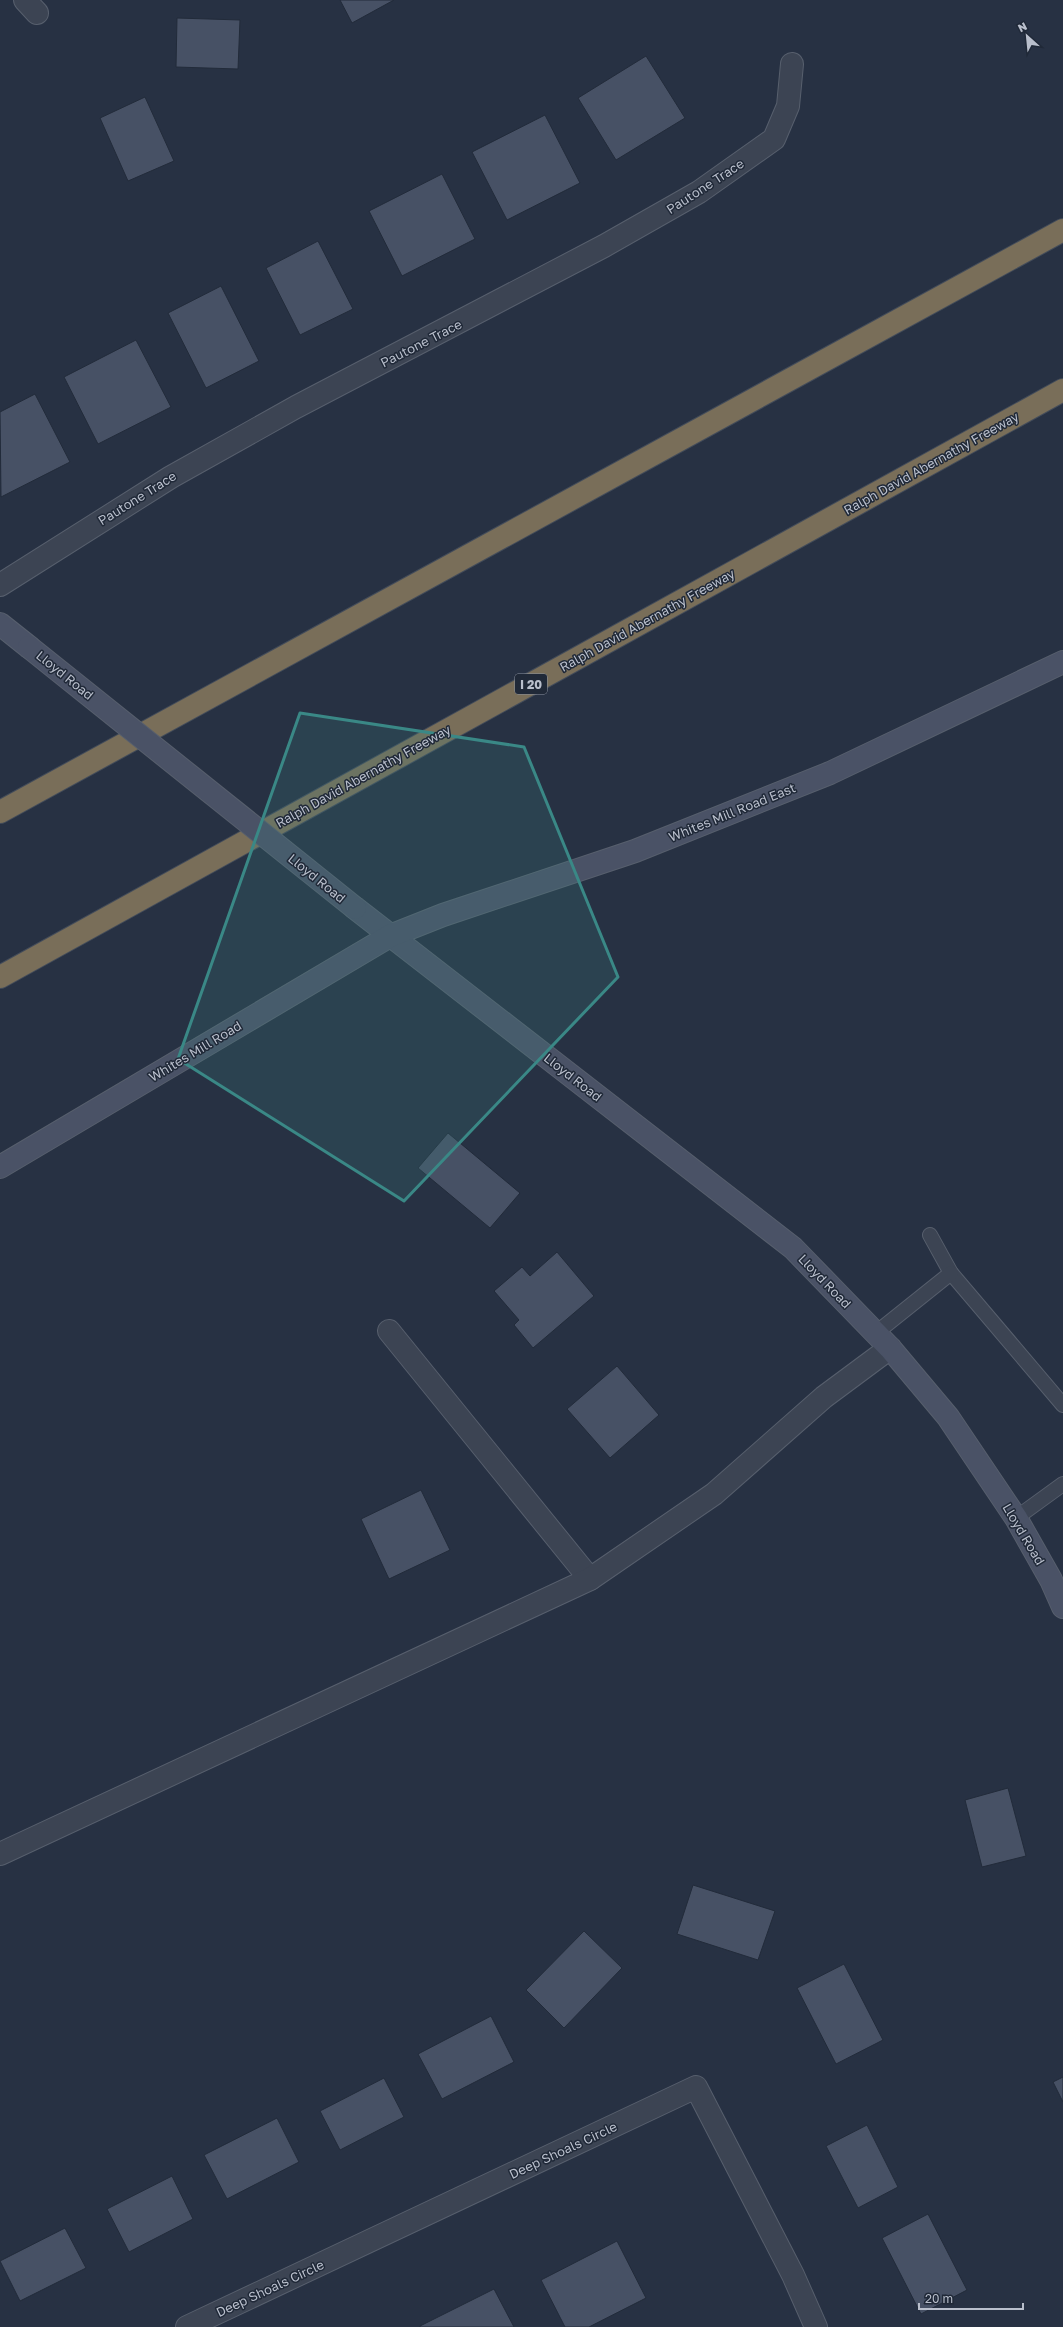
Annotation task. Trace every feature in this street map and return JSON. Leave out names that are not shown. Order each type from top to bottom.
[{"type":"highway","points":[[0,812],[1063,230]]},
{"type":"highway","name":"Ralph David Abernathy Freeway","points":[[0,977],[1063,390]]},
{"type":"street","name":"Pautone Trace","points":[[0,584],[171,477],[296,407],[604,246],[699,192],[774,139],[788,106],[792,64]]},
{"type":"street","name":"Lloyd Road","points":[[0,624],[390,936],[793,1248],[883,1340],[948,1418],[1016,1518],[1051,1580],[1063,1607]]},
{"type":"street","name":"Whites Mill Road East","points":[[390,936],[443,915],[635,851],[830,773],[1063,662]]},
{"type":"street","name":"Whites Mill Road","points":[[0,1167],[390,936]]},
{"type":"street","points":[[389,1331],[590,1579]]},
{"type":"street","points":[[0,1854],[590,1579],[714,1494],[824,1397],[883,1340]]},
{"type":"street","name":"Deep Shoals Circle","points":[[187,2327],[696,2087],[793,2275],[816,2327]]},
{"type":"lane","points":[[930,1235],[951,1273],[1063,1405]]},
{"type":"lane","points":[[883,1340],[951,1273]]},
{"type":"lane","points":[[1016,1518],[1063,1484]]},
{"type":"highlighted area","points":[[300,713],[524,747],[618,977],[404,1201],[178,1059]]},
{"type":"building","points":[[340,0],[394,0],[352,23]]},
{"type":"building","points":[[177,18],[240,20],[238,69],[176,67]]},
{"type":"building","points":[[646,56],[685,118],[616,160],[578,98]]},
{"type":"building","points":[[145,97],[174,161],[128,181],[100,118]]},
{"type":"building","points":[[545,115],[580,183],[507,220],[472,152]]},
{"type":"building","points":[[442,174],[475,239],[402,276],[369,211]]},
{"type":"building","points":[[318,241],[353,309],[300,335],[266,268]]},
{"type":"building","points":[[221,286],[259,361],[206,388],[168,313]]},
{"type":"building","points":[[136,340],[171,407],[98,444],[64,377]]},
{"type":"building","points":[[35,394],[70,462],[1,497],[0,412]]},
{"type":"building","points":[[448,1133],[520,1193],[490,1228],[418,1168]]},
{"type":"building","points":[[557,1252],[594,1296],[533,1348],[514,1325],[519,1320],[494,1291],[522,1267],[530,1276]]},
{"type":"building","points":[[617,1366],[659,1415],[610,1458],[567,1409]]},
{"type":"building","points":[[421,1490],[450,1550],[389,1579],[361,1519]]},
{"type":"building","points":[[1008,1788],[1026,1856],[982,1867],[965,1800]]},
{"type":"building","points":[[693,1885],[775,1911],[758,1960],[677,1934]]},
{"type":"building","points":[[584,1931],[622,1968],[564,2028],[526,1990]]},
{"type":"building","points":[[844,1964],[883,2040],[836,2064],[797,1988]]},
{"type":"building","points":[[491,2016],[514,2062],[442,2099],[418,2054]]},
{"type":"building","points":[[1063,2077],[1063,2102],[1053,2082]]},
{"type":"building","points":[[384,2078],[404,2117],[340,2150],[320,2111]]},
{"type":"building","points":[[277,2118],[299,2162],[227,2199],[204,2155]]},
{"type":"building","points":[[867,2125],[898,2187],[858,2208],[826,2146]]},
{"type":"building","points":[[172,2176],[193,2219],[129,2252],[107,2209]]},
{"type":"building","points":[[928,2214],[967,2290],[921,2314],[882,2238]]},
{"type":"building","points":[[65,2228],[86,2268],[20,2301],[0,2261]]},
{"type":"building","points":[[617,2241],[646,2298],[589,2327],[565,2327],[541,2280]]},
{"type":"building","points":[[494,2289],[514,2327],[420,2327],[420,2326]]}]
